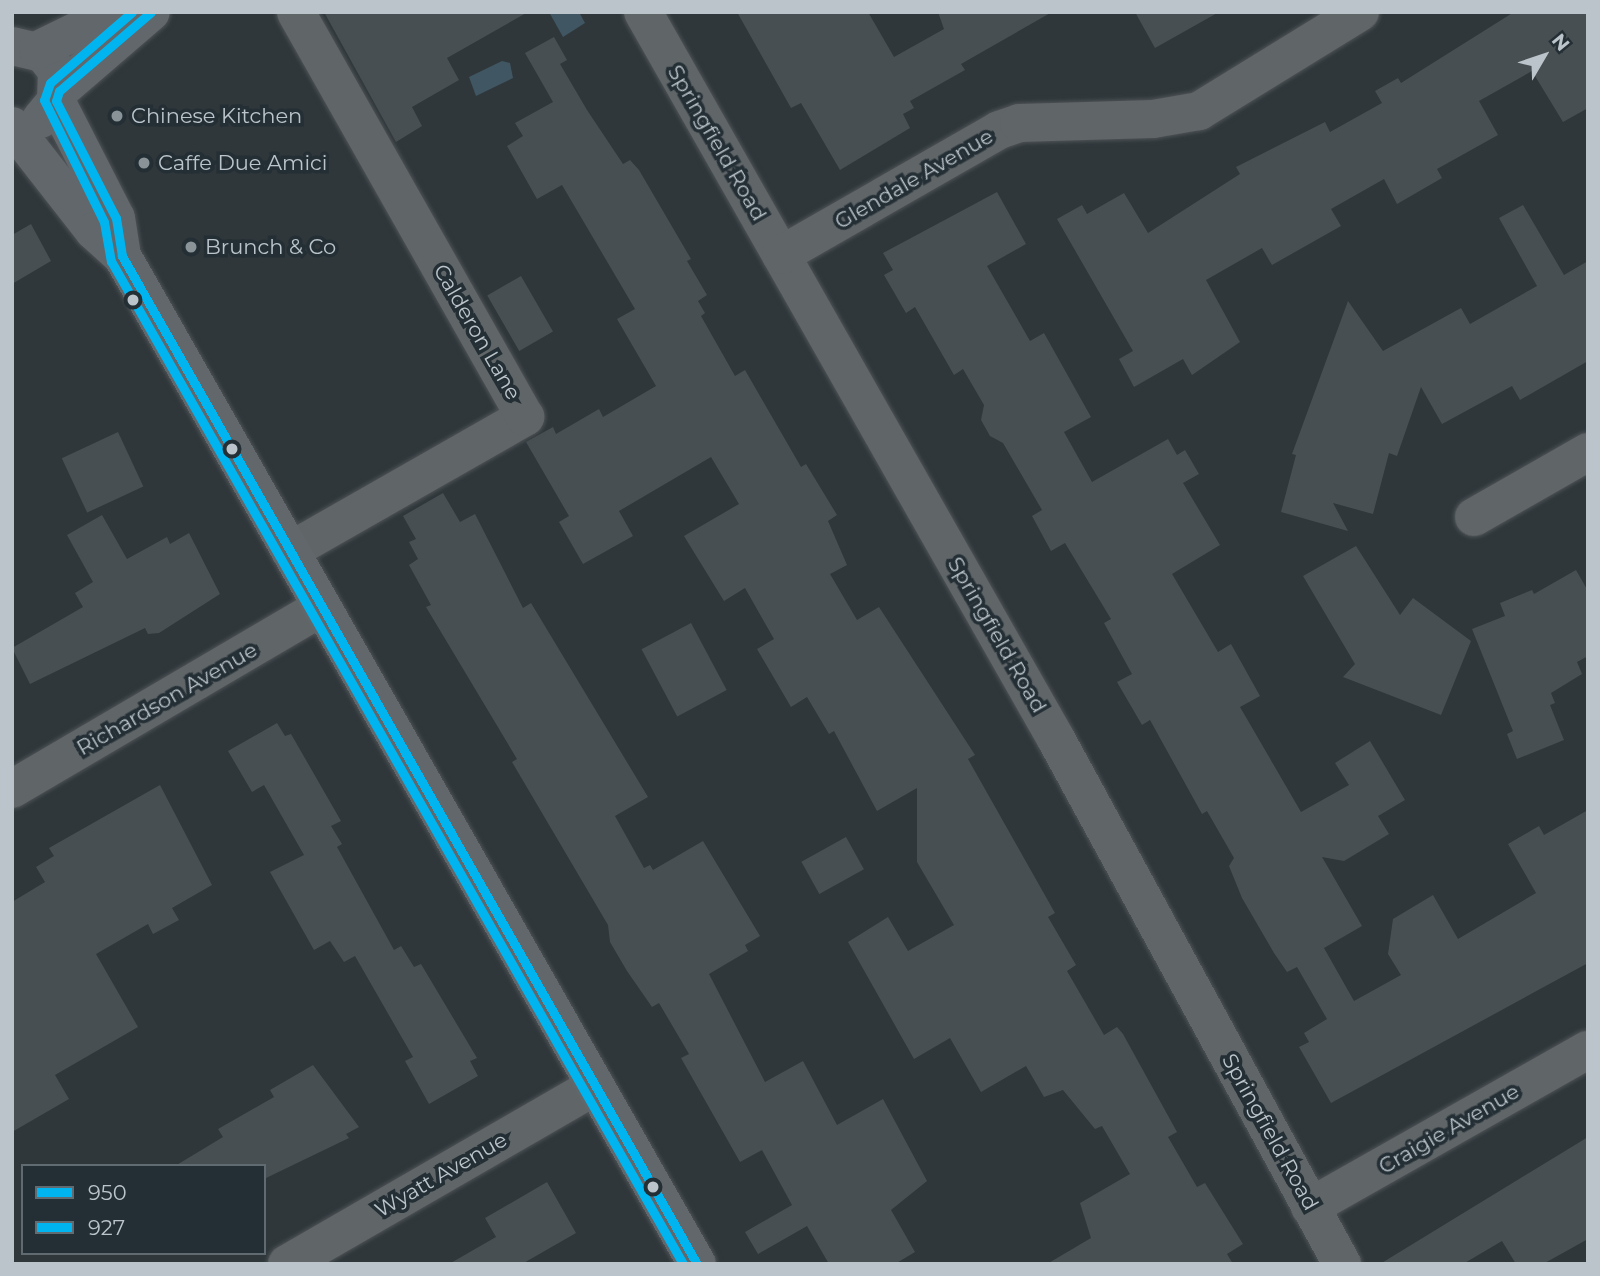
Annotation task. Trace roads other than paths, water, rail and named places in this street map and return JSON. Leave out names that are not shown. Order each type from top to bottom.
[{"type":"main road","points":[[24,42],[116,12]]},
{"type":"main road","points":[[151,12],[58,96],[37,121],[12,125],[94,230],[122,257],[696,1264]]},
{"type":"main road","points":[[24,42],[57,71],[58,96],[116,218],[122,257]]},
{"type":"street","name":"Calderon Lane","points":[[290,551],[525,417],[296,12]]},
{"type":"street","name":"Springfield Road","points":[[643,12],[1056,739],[1342,1264]]},
{"type":"street","name":"Glendale Avenue","points":[[781,255],[999,130],[1019,123],[1153,119],[1199,111],[1360,12]]},
{"type":"street","points":[[1474,517],[1588,452]]},
{"type":"street","name":"Richardson Avenue","points":[[12,789],[321,608]]},
{"type":"street","name":"Craigie Avenue","points":[[1311,1207],[1588,1050]]},
{"type":"street","name":"Wyatt Avenue","points":[[287,1264],[595,1086]]},
{"type":"water","points":[[549,12],[579,12],[585,23],[563,37]]},
{"type":"water","points":[[502,61],[510,63],[513,78],[476,96],[469,77]]},
{"type":"place","name":"Chinese Kitchen","points":[[117,116]]},
{"type":"place","name":"Caffe Due Amici","points":[[144,163]]},
{"type":"place","name":"Brunch & Co","points":[[191,247]]}]
